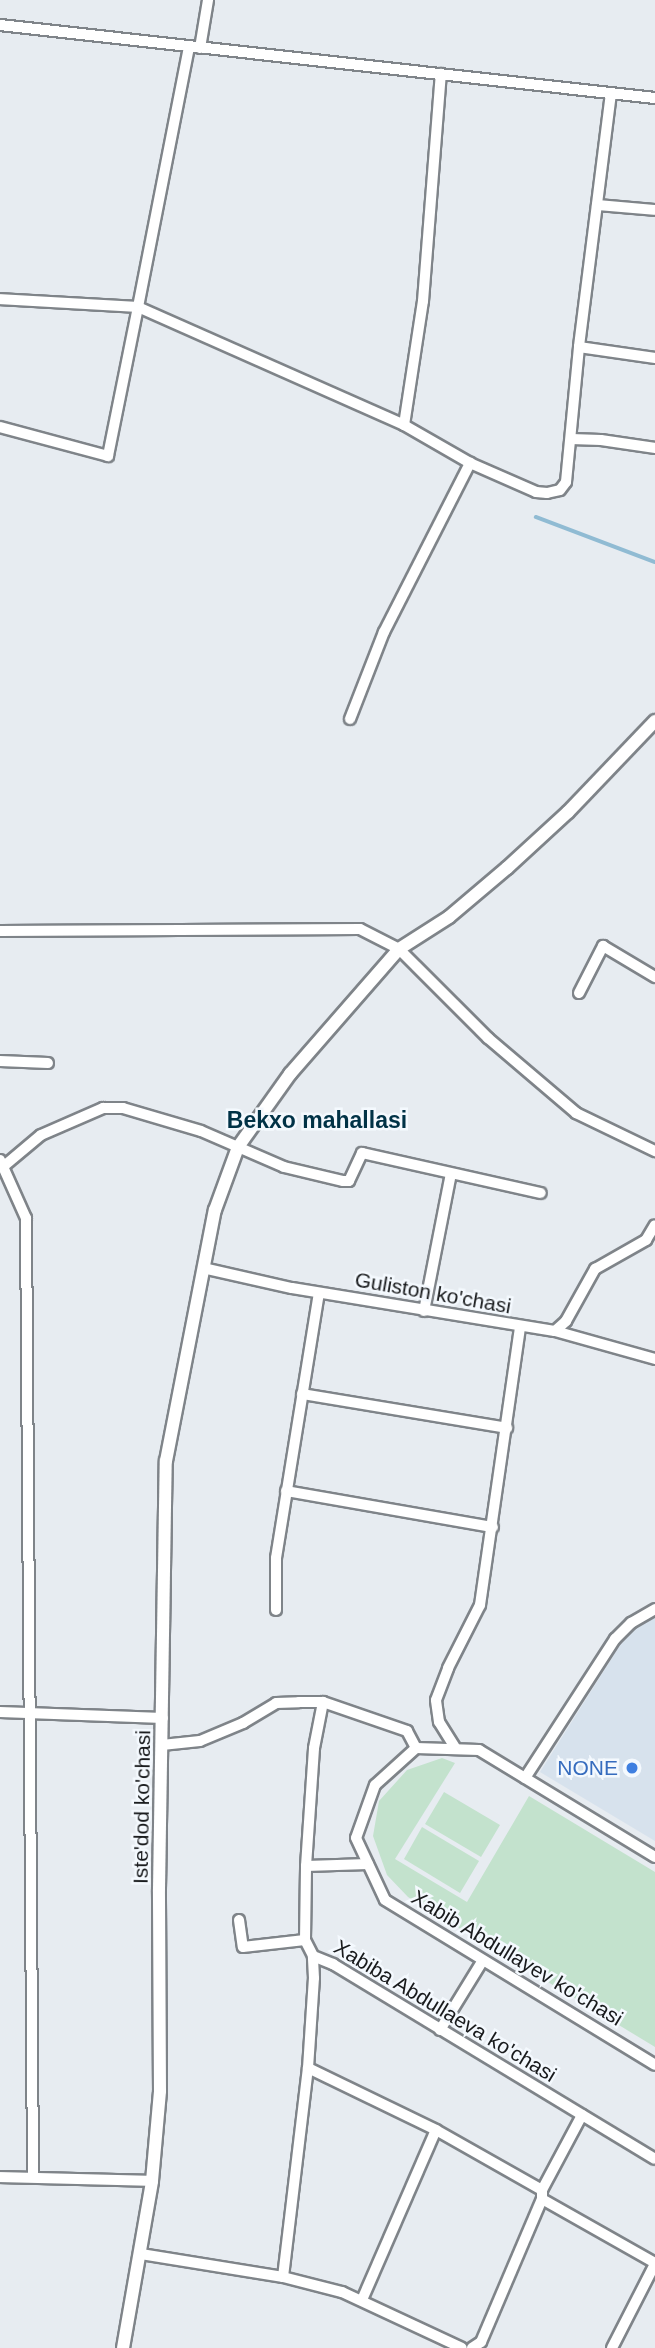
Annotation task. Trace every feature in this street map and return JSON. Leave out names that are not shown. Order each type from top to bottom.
[{"type":"street","points":[[0,427],[108,456],[194,47],[208,0]]},
{"type":"street","points":[[0,25],[655,98]]},
{"type":"street","points":[[404,425],[423,300],[441,74]]},
{"type":"street","points":[[0,299],[138,307],[404,425],[470,463],[536,492],[560,490],[566,482],[579,347],[611,93]]},
{"type":"street","points":[[597,205],[655,210]]},
{"type":"street","points":[[579,347],[655,358]]},
{"type":"street","points":[[571,439],[601,440],[655,448]]},
{"type":"street","points":[[350,719],[384,632],[470,463]]},
{"type":"street","name":"Iste'dod ko'chasi","points":[[123,2348],[152,2182],[160,2091],[166,1461],[215,1210],[238,1147],[290,1074],[399,949],[449,917],[508,868],[568,812],[655,721]]},
{"type":"street","points":[[0,931],[360,929],[399,949],[488,1038],[576,1113],[655,1151]]},
{"type":"street","points":[[579,993],[603,946],[655,977]]},
{"type":"street","points":[[0,1061],[48,1063]]},
{"type":"street","points":[[33,2176],[26,1218],[2,1163],[41,1135],[103,1108],[123,1108],[201,1131],[284,1167],[343,1181],[349,1181],[362,1153],[541,1193]]},
{"type":"street","points":[[424,1311],[451,1174]]},
{"type":"street","points":[[0,1190],[13,1190]]},
{"type":"street","points":[[555,1331],[566,1321],[595,1269],[646,1240],[655,1225]]},
{"type":"street","name":"Guliston ko'chasi","points":[[203,1268],[319,1293],[520,1328],[555,1331],[655,1360]]},
{"type":"street","points":[[276,1610],[276,1558],[319,1293]]},
{"type":"street","points":[[456,1749],[439,1722],[436,1700],[447,1668],[480,1605],[520,1328]]},
{"type":"street","points":[[302,1394],[507,1428]]},
{"type":"street","points":[[286,1491],[493,1527]]},
{"type":"street","points":[[525,1778],[615,1639],[631,1623],[655,1609]]},
{"type":"street","points":[[162,1745],[200,1741],[243,1723],[275,1703],[323,1702],[407,1731],[416,1748],[479,1750],[655,1857]]},
{"type":"street","points":[[313,1956],[305,1940],[306,1866],[314,1748],[323,1702]]},
{"type":"street","points":[[0,1712],[163,1718]]},
{"type":"street","name":"Xabib Abdullayev ko'chasi","points":[[416,1748],[375,1785],[356,1838],[384,1900],[655,2065]]},
{"type":"street","points":[[306,1866],[368,1864]]},
{"type":"street","points":[[239,1920],[243,1947],[305,1940]]},
{"type":"street","name":"Xabiba Abdullaeva ko'chasi","points":[[283,2277],[309,2068],[313,1956],[333,1964],[655,2159]]},
{"type":"street","points":[[440,2030],[483,1960]]},
{"type":"street","points":[[309,2068],[436,2130],[655,2263],[612,2348]]},
{"type":"street","points":[[474,2347],[481,2342],[542,2195],[582,2115]]},
{"type":"street","points":[[362,2300],[436,2130]]},
{"type":"street","points":[[0,2177],[152,2182]]},
{"type":"street","points":[[141,2254],[283,2277],[342,2291],[462,2348]]},
{"type":"shaded area","points":[[655,1615],[655,1841],[540,1772],[622,1642],[635,1627]]},
{"type":"green space","points":[[442,1758],[455,1763],[395,1859],[467,1902],[529,1796],[655,1872],[655,2047],[408,1897],[387,1875],[373,1836],[379,1801],[407,1770]]},
{"type":"green space","points":[[444,1792],[500,1825],[481,1857],[425,1824]]},
{"type":"green space","points":[[422,1827],[479,1861],[460,1893],[404,1859]]},
{"type":"waterway","points":[[536,517],[655,562]]},
{"type":"place","name":"NONE","points":[[632,1768]]},
{"type":"district","name":"Bekxo mahallasi","points":[[317,1120]]}]
